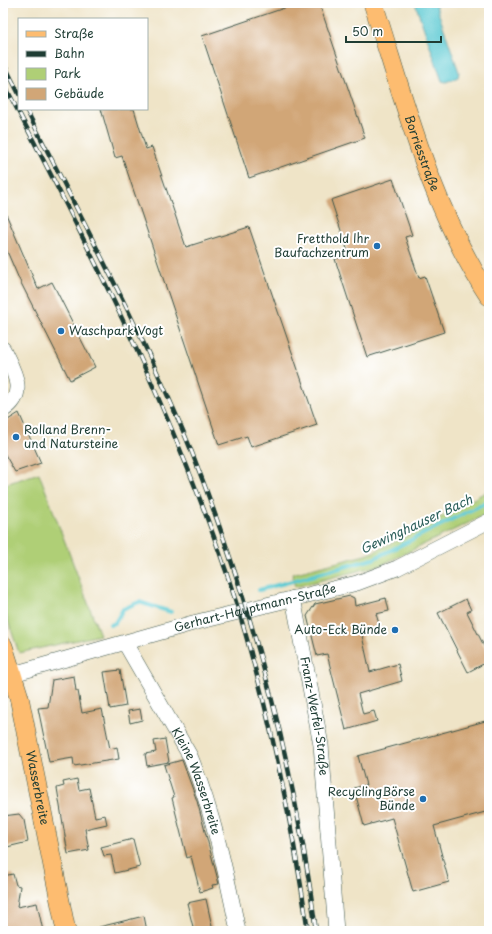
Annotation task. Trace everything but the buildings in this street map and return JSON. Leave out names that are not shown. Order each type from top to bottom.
[{"type":"main road","name":"Borriesstraße","points":[[373,3],[437,194],[460,244],[489,296]]},
{"type":"main road","name":"Wasserbreite","points":[[3,646],[19,697],[66,931]]},
{"type":"street","points":[[3,349],[16,376],[17,393],[11,406],[3,410]]},
{"type":"street","name":"Gerhart-Hauptmann-Straße","points":[[13,674],[293,598],[357,583],[397,568],[489,521]]},
{"type":"street","name":"Franz-Werfel-Straße","points":[[293,598],[321,745],[336,931]]},
{"type":"street","name":"Kleine Wasserbreite","points":[[125,643],[190,756],[198,775],[227,879],[238,931]]},
{"type":"green space","points":[[39,473],[100,635],[19,653],[3,606],[3,485]]},
{"type":"green space","points":[[489,490],[489,513],[381,565],[295,587],[292,574],[369,554],[417,531]]},
{"type":"water","points":[[415,3],[435,3],[459,72],[458,77],[446,82],[442,81]]},
{"type":"waterway","name":"Gewinghauser Bach","points":[[259,590],[373,559],[489,501]]},
{"type":"waterway","name":"Gewinghauser Bach","points":[[110,625],[115,623],[123,609],[139,602],[171,612]]},
{"type":"railway","points":[[3,62],[18,92]]},
{"type":"railway","points":[[3,82],[95,262],[152,383],[203,508],[226,571],[253,659],[275,749],[293,840],[308,931]]},
{"type":"railway","points":[[27,110],[133,320],[191,450],[213,508],[252,627],[283,747],[307,869],[316,931]]},
{"type":"place","name":"Fretthold Ihr Baufachzentrum","points":[[377,246]]},
{"type":"place","name":"Waschpark Vogt","points":[[61,331]]},
{"type":"place","name":"Rolland Brenn- und Natursteine","points":[[16,437]]},
{"type":"place","name":"Auto-Eck Bünde","points":[[395,630]]},
{"type":"place","name":"RecyclingBörse Bünde","points":[[423,799]]}]
